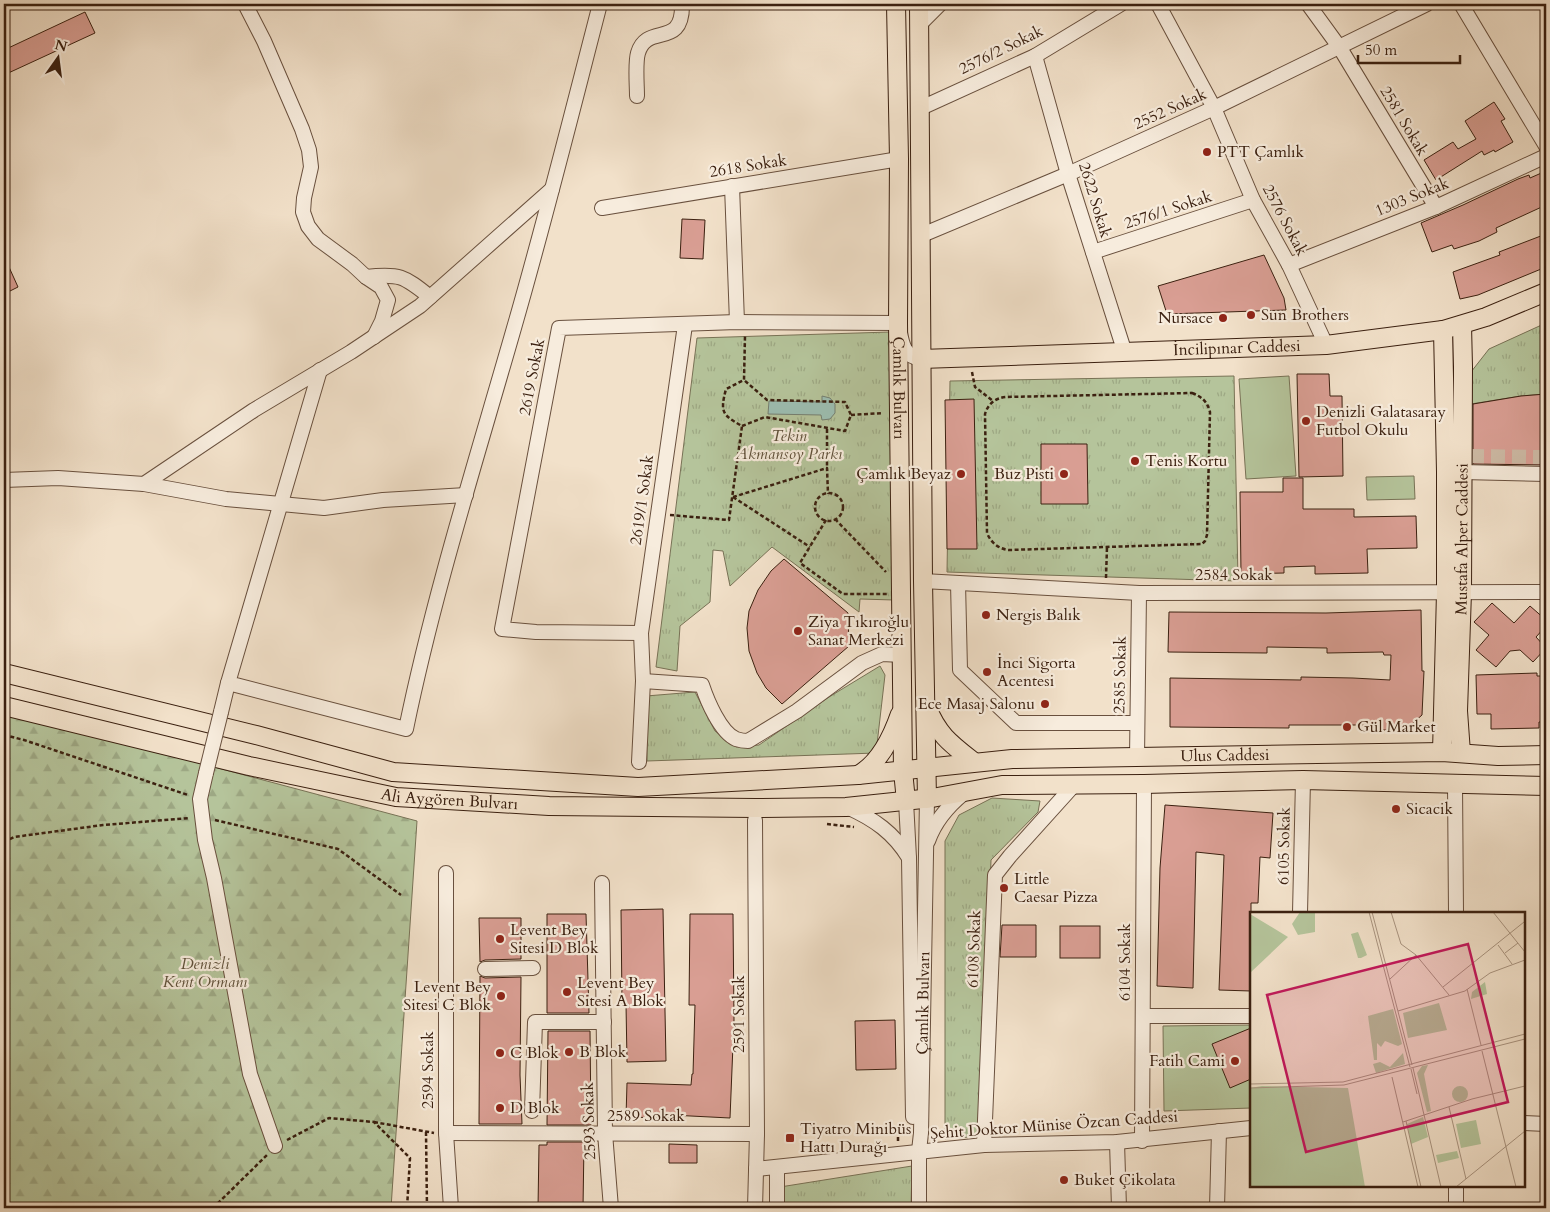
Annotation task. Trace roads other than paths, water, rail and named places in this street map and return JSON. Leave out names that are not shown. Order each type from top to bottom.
[{"type":"main road","name":"Çamlık Bulvarı","points":[[896,4],[899,159],[898,323],[901,594],[906,801]]},
{"type":"main road","name":"Çamlık Bulvarı","points":[[919,4],[924,700],[927,799]]},
{"type":"main road","name":"İncilipınar Caddesi","points":[[922,351],[943,359],[1326,345],[1443,330],[1486,318],[1546,292]]},
{"type":"main road","name":"Mustafa Alper Caddesi","points":[[1442,752],[1465,461],[1462,325]]},
{"type":"main road","name":"Mustafa Alper Caddesi","points":[[1443,330],[1446,464],[1461,753]]},
{"type":"main road","name":"Ali Aygören Bulvarı","points":[[4,673],[256,735],[393,772],[638,787],[904,771]]},
{"type":"main road","points":[[924,700],[933,722],[946,739],[974,762]]},
{"type":"main road","points":[[858,775],[874,764],[896,725],[903,704]]},
{"type":"main road","name":"Ali Aygören Bulvarı","points":[[4,706],[249,766],[396,797],[549,806],[755,808],[846,807],[906,801]]},
{"type":"main road","name":"Ulus Caddesi","points":[[904,771],[1012,759],[1442,752],[1498,756],[1546,755]]},
{"type":"main road","name":"Ulus Caddesi","points":[[906,801],[1002,785],[1302,780],[1546,786]]},
{"type":"street","points":[[245,4],[264,41],[302,128],[309,150],[311,167],[303,212],[308,226],[318,239],[381,287],[388,300],[382,321],[373,337]]},
{"type":"street","points":[[228,684],[406,729],[418,672],[450,548],[515,326],[600,4]]},
{"type":"street","points":[[637,96],[638,53],[652,37],[678,28],[682,18],[682,4]]},
{"type":"street","points":[[920,24],[940,4]]},
{"type":"street","name":"2576/2 Sokak","points":[[921,108],[1035,56],[1121,4]]},
{"type":"street","name":"2576 Sokak","points":[[1158,4],[1214,108],[1253,200],[1289,265],[1326,345]]},
{"type":"street","name":"2581 Sokak","points":[[1308,4],[1340,48],[1436,207]]},
{"type":"street","name":"2552 Sokak","points":[[922,235],[1068,174],[1214,108],[1427,4]]},
{"type":"street","points":[[1461,4],[1546,146]]},
{"type":"street","name":"2622 Sokak","points":[[1035,56],[1068,174],[1125,353]]},
{"type":"street","name":"1303 Sokak","points":[[1289,265],[1436,207],[1546,156]]},
{"type":"street","name":"2618 Sokak","points":[[602,208],[899,159]]},
{"type":"street","points":[[732,186],[741,322]]},
{"type":"street","points":[[144,484],[254,410],[420,306],[552,189]]},
{"type":"street","name":"2576/1 Sokak","points":[[1093,252],[1253,200]]},
{"type":"street","points":[[366,277],[397,275],[414,284],[430,297]]},
{"type":"street","name":"2619 Sokak","points":[[641,633],[536,632],[502,629],[559,328],[741,322],[898,323]]},
{"type":"street","points":[[898,323],[903,346],[907,353],[913,358],[922,351]]},
{"type":"street","name":"2619/1 Sokak","points":[[639,762],[643,681],[641,633],[685,325]]},
{"type":"street","points":[[275,1146],[250,1074],[200,799],[228,684],[320,370]]},
{"type":"street","points":[[1465,461],[1546,474]]},
{"type":"street","points":[[4,480],[58,478],[144,484],[226,499],[324,508],[383,500],[466,495]]},
{"type":"street","name":"2584 Sokak","points":[[923,581],[1139,593],[1546,592]]},
{"type":"street","points":[[958,583],[960,670],[1016,723],[1137,723]]},
{"type":"street","name":"2585 Sokak","points":[[1137,758],[1139,593]]},
{"type":"street","points":[[643,681],[702,684],[706,698],[721,725],[735,739],[748,741],[798,710],[862,663],[882,654],[902,655]]},
{"type":"street","name":"6105 Sokak","points":[[1300,912],[1302,780]]},
{"type":"street","name":"6108 Sokak","points":[[984,1145],[995,875],[1074,784]]},
{"type":"street","name":"6104 Sokak","points":[[1142,1140],[1144,784]]},
{"type":"street","points":[[1456,784],[1456,912]]},
{"type":"street","points":[[926,849],[931,833],[939,819],[950,804],[964,792]]},
{"type":"street","name":"Çamlık Bulvarı","points":[[919,1208],[919,1152],[922,1132],[927,799]]},
{"type":"street","points":[[906,801],[909,858],[913,1130],[919,1152]]},
{"type":"street","points":[[846,807],[883,826],[904,849],[909,858]]},
{"type":"street","name":"2591 Sokak","points":[[755,820],[757,1134],[755,1208]]},
{"type":"street","name":"2594 Sokak","points":[[446,872],[446,1134],[451,1208]]},
{"type":"street","name":"2593 Sokak","points":[[602,883],[606,1134],[611,1208]]},
{"type":"street","points":[[485,969],[533,968]]},
{"type":"street","points":[[1142,1016],[1250,1016]]},
{"type":"street","points":[[532,1112],[535,1022],[604,1022]]},
{"type":"street","points":[[1525,1123],[1546,1124]]},
{"type":"street","name":"Şehit Doktor Münise Özcan Caddesi","points":[[756,1169],[984,1145],[1117,1142],[1250,1128]]},
{"type":"street","points":[[1218,1208],[1219,1131]]},
{"type":"street","name":"2589 Sokak","points":[[446,1134],[757,1134]]},
{"type":"street","points":[[1117,1142],[1119,1208]]},
{"type":"street","points":[[777,1167],[777,1208]]},
{"type":"street","points":[[1456,1187],[1456,1208]]},
{"type":"tunnel","points":[[1470,456],[1541,457]]},
{"type":"place","name":"PTT Çamlık","points":[[1207,152]]},
{"type":"place","name":"Sun Brothers","points":[[1251,315]]},
{"type":"place","name":"Nursace","points":[[1223,318]]},
{"type":"place","name":"Denizli Galatasaray Futbol Okulu","points":[[1306,421]]},
{"type":"place","name":"Tenis Kortu","points":[[1135,461]]},
{"type":"place","name":"Çamlık Beyaz","points":[[961,474]]},
{"type":"place","name":"Buz Pisti","points":[[1064,474]]},
{"type":"place","name":"Nergis Balık","points":[[986,615]]},
{"type":"place","name":"Ziya Tıkıroğlu Sanat Merkezi","points":[[798,631]]},
{"type":"place","name":"İnci Sigorta Acentesi","points":[[987,672]]},
{"type":"place","name":"Ece Masaj Salonu","points":[[1045,704]]},
{"type":"place","name":"Gül Market","points":[[1347,727]]},
{"type":"place","name":"Sicacik","points":[[1396,809]]},
{"type":"place","name":"Little Caesar Pizza","points":[[1004,888]]},
{"type":"place","name":"Levent Bey Sitesi D Blok","points":[[500,939]]},
{"type":"place","name":"Levent Bey Sitesi A Blok","points":[[567,992]]},
{"type":"place","name":"Levent Bey Sitesi C Blok","points":[[501,996]]},
{"type":"place","name":"B Blok","points":[[569,1052]]},
{"type":"place","name":"C Blok","points":[[500,1053]]},
{"type":"place","name":"Fatih Cami","points":[[1235,1061]]},
{"type":"place","name":"D Blok","points":[[500,1108]]},
{"type":"place","name":"Tiyatro Minibüs Hattı Durağı","points":[[790,1138]]},
{"type":"place","name":"Buket Çikolata","points":[[1064,1180]]},
{"type":"park label","name":"Tekin Akmansoy Parkı","points":[[789,445]]},
{"type":"park label","name":"Denizli Kent Ormanı","points":[[205,973]]}]
